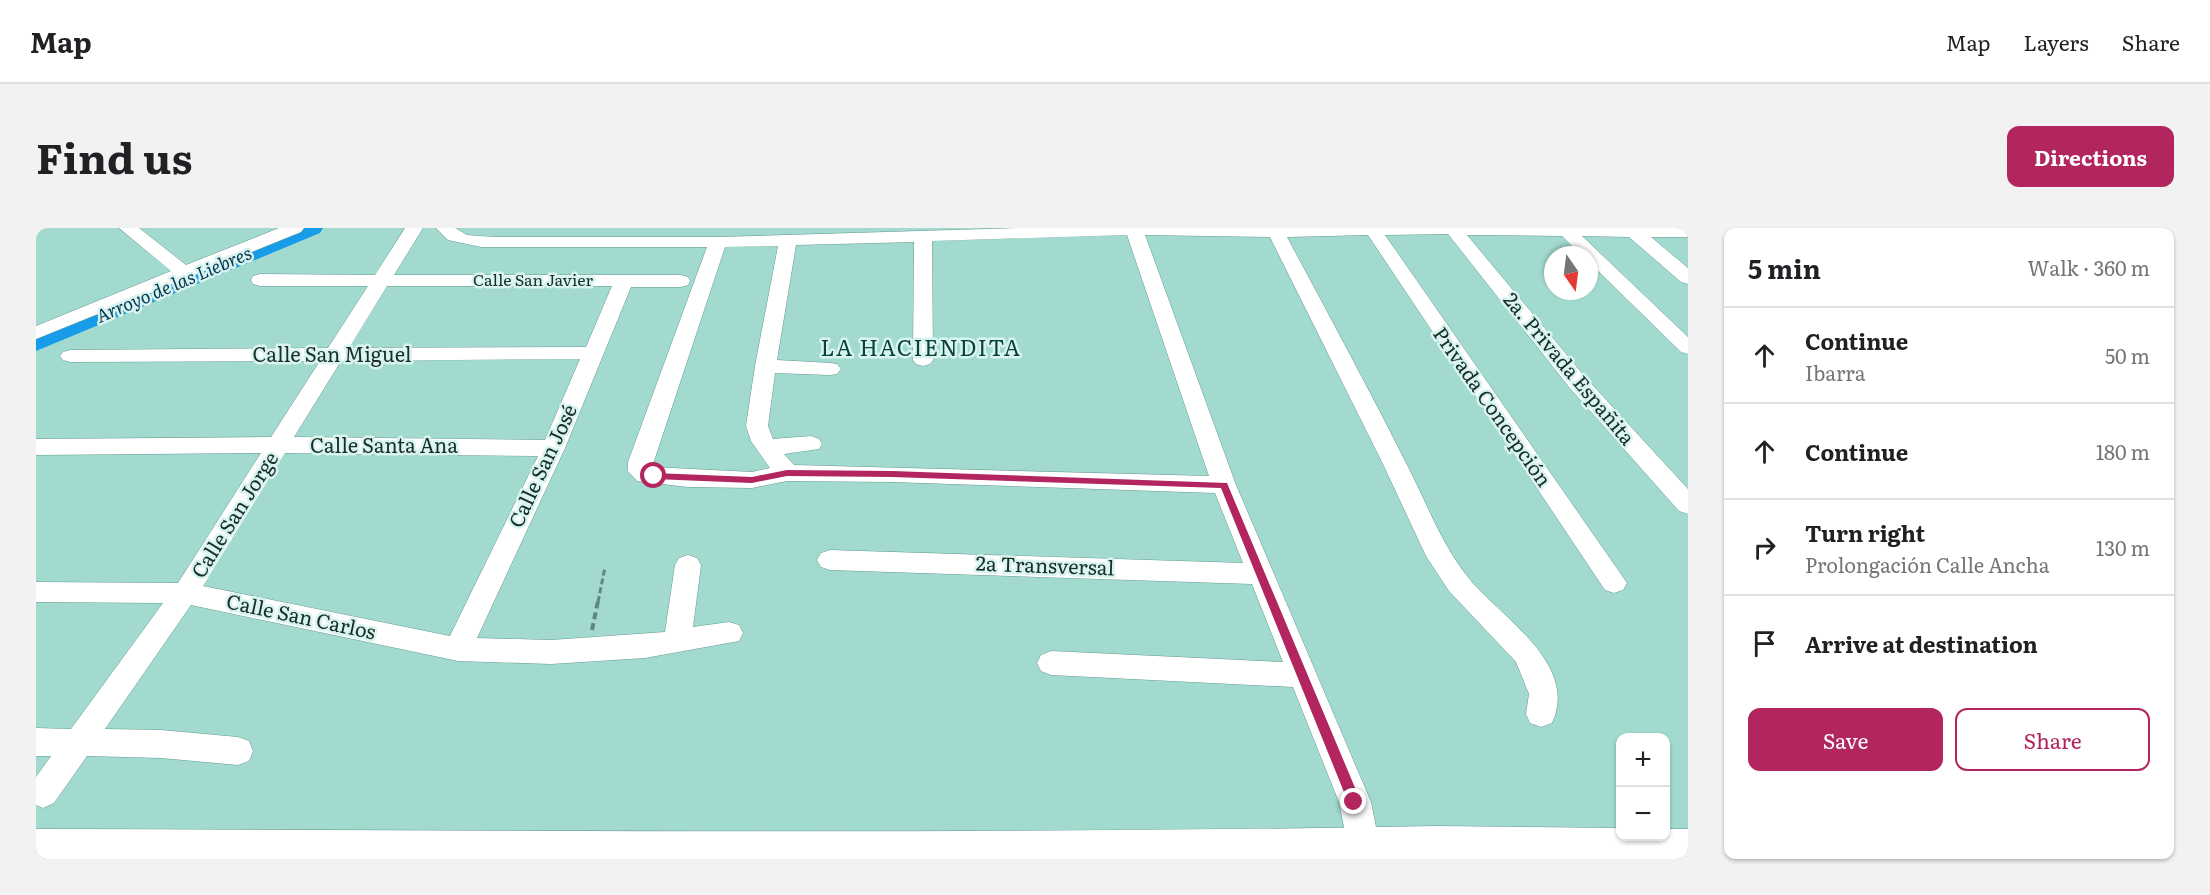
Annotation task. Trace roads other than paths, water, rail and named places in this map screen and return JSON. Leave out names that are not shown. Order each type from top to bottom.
[{"type":"main road","points":[[36,849],[1357,853],[1436,846],[1688,849]]},
{"type":"street","points":[[128,228],[176,265],[175,276]]},
{"type":"street","points":[[36,333],[295,228]]},
{"type":"street","name":"Calle San Jorge","points":[[43,793],[185,593],[337,355],[414,228]]},
{"type":"street","points":[[445,228],[449,233],[461,238],[494,242],[788,241],[1134,230],[1276,232],[1430,229],[1688,232]]},
{"type":"street","points":[[1134,230],[1224,485],[1354,802],[1360,827],[1357,853]]},
{"type":"street","name":"Privada Concepción","points":[[1372,230],[1614,582]]},
{"type":"street","name":"2a. Privada Españita","points":[[1454,230],[1577,382],[1688,505]]},
{"type":"street","points":[[1567,231],[1688,348]]},
{"type":"street","points":[[1633,231],[1688,278]]},
{"type":"street","points":[[1276,232],[1395,464],[1435,549],[1458,584],[1475,604],[1511,637],[1532,664],[1544,694],[1541,714]]},
{"type":"street","points":[[923,237],[923,360]]},
{"type":"street","points":[[782,474],[758,434],[757,426],[765,366],[788,241]]},
{"type":"street","points":[[718,242],[640,462],[640,471],[645,475],[752,480],[782,474],[904,474],[1224,485]]},
{"type":"street","name":"Calle San Javier","points":[[260,280],[681,281]]},
{"type":"street","name":"Calle San José","points":[[458,649],[553,447],[624,280]]},
{"type":"street","name":"Calle San Miguel","points":[[70,356],[594,353]]},
{"type":"street","points":[[765,366],[830,369]]},
{"type":"street","points":[[767,447],[811,444]]},
{"type":"street","name":"Calle Santa Ana","points":[[36,447],[279,445],[553,447]]},
{"type":"street","name":"2a Transversal","points":[[830,560],[1261,574]]},
{"type":"street","points":[[677,642],[688,566]]},
{"type":"street","name":"Calle San Carlos","points":[[36,592],[185,593],[458,649],[519,652],[645,646],[729,633]]},
{"type":"street","points":[[1051,663],[1303,675]]},
{"type":"street","points":[[36,742],[161,744],[238,751]]},
{"type":"waterway","name":"Arroyo de las Liebres","points":[[36,343],[312,228]]},
{"type":"district","name":"LA HACIENDITA","points":[[921,348]]}]
